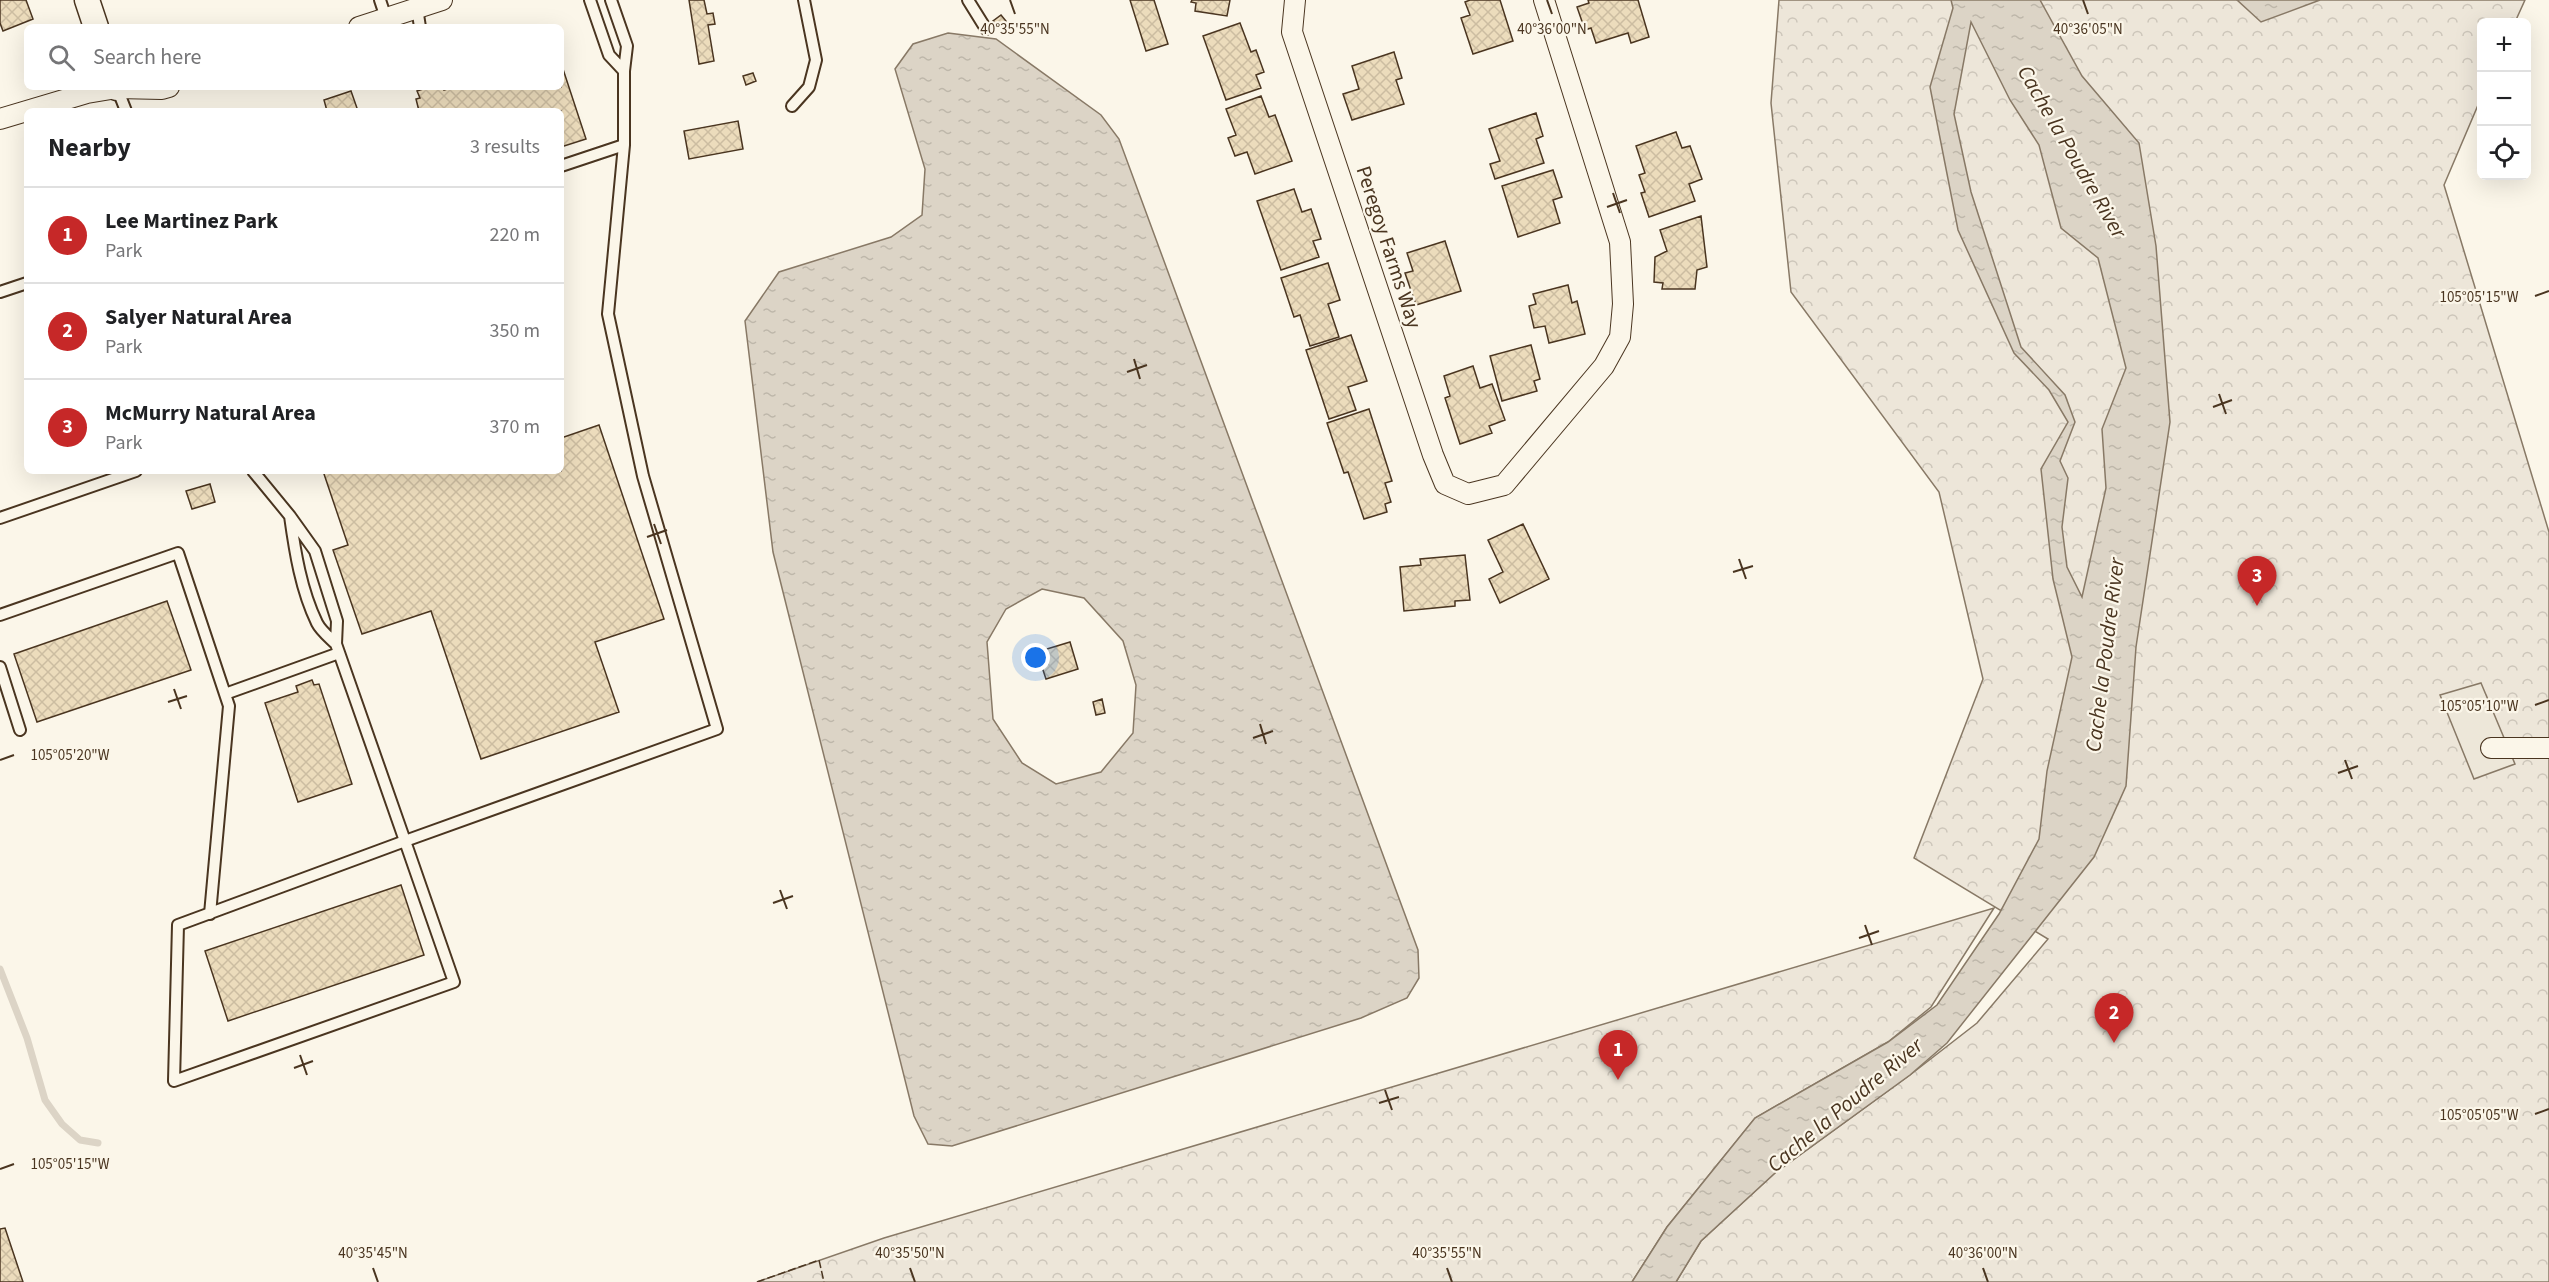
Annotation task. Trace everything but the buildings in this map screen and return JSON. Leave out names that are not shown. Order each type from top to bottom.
[{"type":"street","points":[[87,0],[95,24]]},
{"type":"street","points":[[363,24],[383,9],[419,17],[442,0]]},
{"type":"street","name":"Peregoy Farms Way","points":[[1295,0],[1292,32],[1433,455],[1445,484],[1468,494],[1504,485],[1604,366],[1620,337],[1623,304],[1620,242],[1544,0]]},
{"type":"street","points":[[37,108],[105,90]]},
{"type":"street","points":[[0,119],[24,112]]},
{"type":"street","points":[[2491,748],[2549,748]]},
{"type":"lane","points":[[590,0],[609,55],[624,71]]},
{"type":"lane","points":[[290,516],[295,558],[307,597],[318,625],[337,649],[405,841],[454,982],[174,1081],[178,925],[405,841],[717,729],[643,476],[608,314],[624,145],[624,71],[627,46],[611,0]]},
{"type":"lane","points":[[792,106],[809,87],[816,60],[804,0]]},
{"type":"lane","points":[[968,0],[986,29]]},
{"type":"lane","points":[[118,90],[125,108]]},
{"type":"lane","points":[[564,165],[624,145]]},
{"type":"lane","points":[[0,292],[24,284]]},
{"type":"lane","points":[[0,518],[127,474]]},
{"type":"lane","points":[[255,474],[315,551],[338,621],[337,649]]},
{"type":"lane","points":[[0,615],[178,554],[229,706],[210,914]]},
{"type":"lane","points":[[225,694],[337,649]]},
{"type":"lane","points":[[0,668],[20,730]]},
{"type":"green space","points":[[1779,0],[2525,0],[2517,18],[2477,18],[2477,107],[2444,185],[2549,532],[2549,1282],[1676,1282],[1701,1241],[1775,1173],[1910,1075],[1977,1023],[2048,939],[1914,858],[1983,679],[1939,492],[1791,292],[1771,103]]},
{"type":"green space","points":[[1994,908],[1931,1007],[1888,1042],[1755,1118],[1667,1227],[1632,1282],[757,1282],[884,1238]]},
{"type":"shaded area","points":[[2481,683],[2515,764],[2474,779],[2440,695]]},
{"type":"water","name":"Cache la Poudre River","points":[[1951,0],[2040,0],[2082,76],[2139,143],[2156,246],[2170,422],[2136,647],[2126,786],[2094,857],[1947,1043],[1910,1075],[1775,1173],[1701,1241],[1676,1282],[1632,1282],[1667,1227],[1755,1118],[1888,1042],[1937,1005],[1999,914],[2039,839],[2047,771],[2072,657],[2053,579],[2041,469],[2068,422],[2049,390],[2014,353],[1958,230],[1930,87],[1953,8]],"holes":[[[1971,22],[2010,100],[2039,145],[2061,228],[2098,258],[2126,368],[2102,429],[2106,488],[2082,597],[2067,567],[2062,527],[2068,478],[2060,461],[2075,422],[2065,395],[2021,347],[1971,192],[1954,114]]]},
{"type":"water","points":[[2237,0],[2320,0],[2261,22]]},
{"type":"water","points":[[948,33],[996,39],[1101,115],[1119,139],[1418,950],[1419,978],[1407,998],[1361,1018],[952,1146],[928,1144],[914,1116],[773,552],[745,321],[779,272],[891,237],[922,215],[925,169],[895,69],[913,44]],"holes":[[[1042,589],[1084,598],[1123,641],[1136,685],[1133,733],[1101,772],[1056,784],[1022,763],[993,719],[987,642],[1006,609]]]},
{"type":"waterway","points":[[0,969],[27,1038],[45,1100],[62,1124],[80,1140],[98,1143]]},
{"type":"fence","points":[[757,1282],[819,1260],[824,1282]]},
{"type":"place","name":"McMurry Natural Area","points":[[2257,606]]},
{"type":"place","name":"Salyer Natural Area","points":[[2114,1043]]},
{"type":"place","name":"Lee Martinez Park","points":[[1618,1080]]}]
